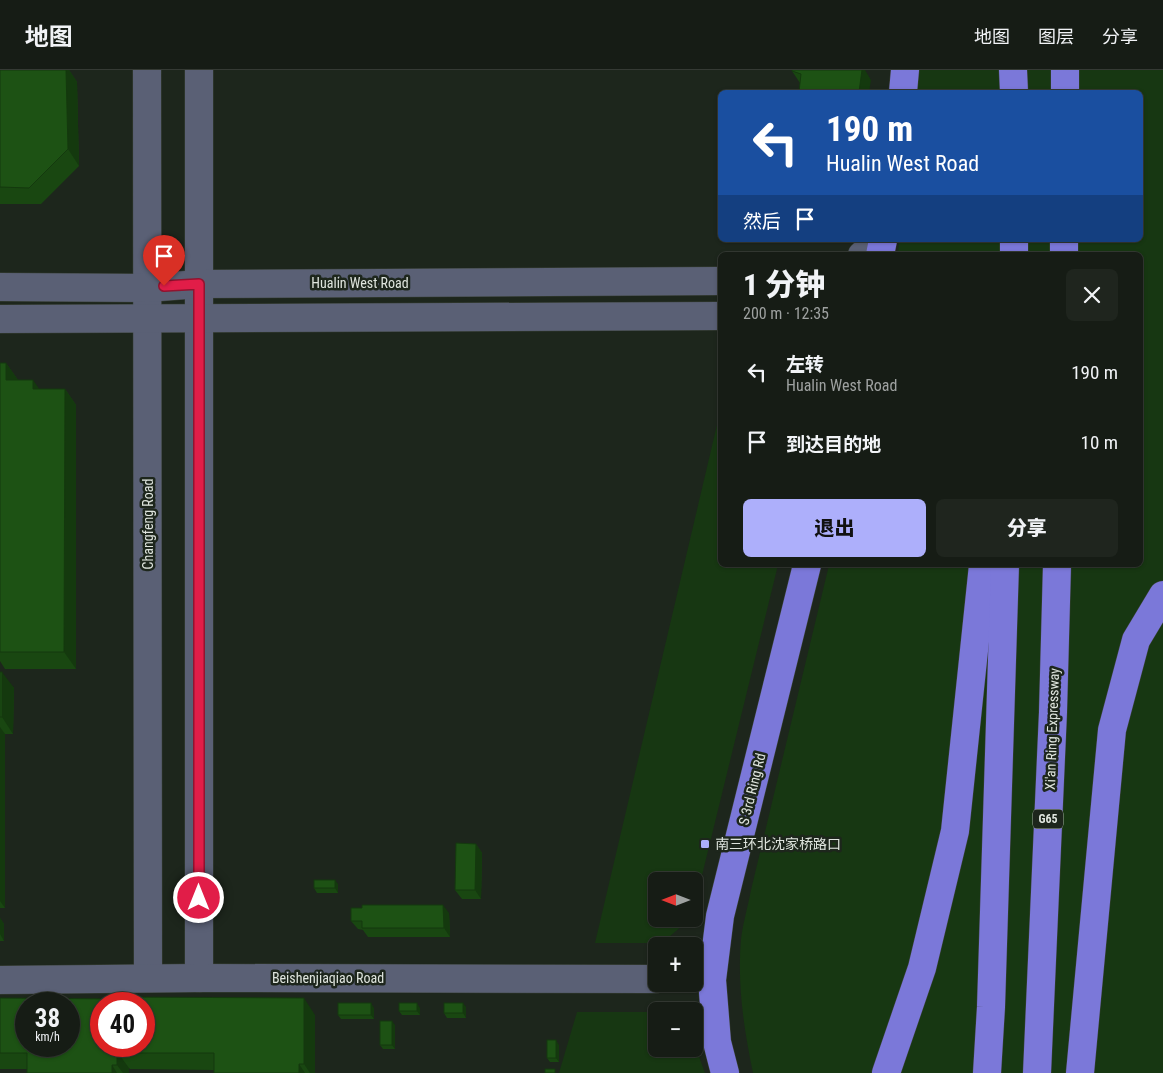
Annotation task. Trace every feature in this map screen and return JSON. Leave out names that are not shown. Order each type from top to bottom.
[{"type":"highway","points":[[903,90],[905,70]]},
{"type":"highway","points":[[1013,70],[1014,90]]},
{"type":"highway","points":[[1064,70],[1065,90]]},
{"type":"highway","name":"S 3rd Ring Rd","points":[[725,1073],[703,980],[807,567]]},
{"type":"highway","points":[[886,1073],[922,968],[955,831],[983,567]]},
{"type":"highway","points":[[987,1073],[991,1007],[1005,567]]},
{"type":"highway","name":"Xi'an Ring Expressway","points":[[1037,1073],[1053,712],[1056,567]]},
{"type":"highway","points":[[1080,1073],[1112,730],[1136,640],[1163,595]]},
{"type":"street","name":"Changfeng Road","points":[[147,70],[148,978]]},
{"type":"street","points":[[199,70],[199,978]]},
{"type":"street","points":[[866,252],[876,242]]},
{"type":"street","name":"Hualin West Road","points":[[0,287],[147,288],[199,284],[718,281]]},
{"type":"street","points":[[0,319],[718,316]]},
{"type":"street","name":"Beishenjiaqiao Road","points":[[0,980],[148,978],[648,979]]},
{"type":"green space","points":[[917,70],[1163,70],[1163,1073],[753,1073],[744,1024],[740,973],[741,939],[829,567],[1143,567],[1143,252],[898,252],[899,242],[1143,242],[1143,90],[915,90]]},
{"type":"green space","points":[[718,420],[718,567],[778,567],[703,872],[648,872],[648,928],[680,928],[669,937],[648,937],[648,943],[595,943]]},
{"type":"green space","points":[[577,1012],[648,1012],[648,1057],[699,1057],[705,1073],[559,1073]]},
{"type":"building","points":[[0,70],[66,70],[68,149],[29,188],[0,187]]},
{"type":"building","points":[[862,70],[859,90],[799,90],[801,74],[792,71]]},
{"type":"building","points":[[0,363],[6,363],[6,380],[33,380],[33,389],[65,389],[64,652],[0,652]]},
{"type":"building","points":[[0,672],[2,672],[2,717],[0,717]]},
{"type":"building","points":[[456,843],[476,844],[475,890],[455,890]]},
{"type":"building","points":[[314,880],[335,880],[335,888],[314,888]]},
{"type":"building","points":[[362,905],[443,905],[444,928],[362,928],[362,921],[351,921],[351,908],[362,908]]},
{"type":"building","points":[[155,997],[304,998],[304,1064],[299,1064],[299,1073],[214,1073],[214,1053],[155,1053]]},
{"type":"building","points":[[0,998],[15,998],[15,1053],[0,1053]]},
{"type":"building","points":[[80,999],[90,999],[90,1057],[117,1057],[117,1065],[112,1065],[112,1073],[27,1073],[27,1057],[80,1057]]},
{"type":"building","points":[[338,1003],[371,1003],[371,1015],[338,1015]]},
{"type":"building","points":[[399,1003],[417,1003],[417,1011],[399,1011]]},
{"type":"building","points":[[444,1003],[463,1003],[463,1013],[444,1013]]},
{"type":"building","points":[[380,1021],[392,1021],[392,1045],[380,1045]]},
{"type":"building","points":[[547,1040],[556,1040],[556,1058],[547,1058]]},
{"type":"building","points":[[545,1069],[555,1069],[555,1073],[545,1073]]},
{"type":"place","name":"南三环北沈家桥路口","points":[[705,844]]},
{"type":"route","points":[[164,286],[199,284],[199,898]]}]
